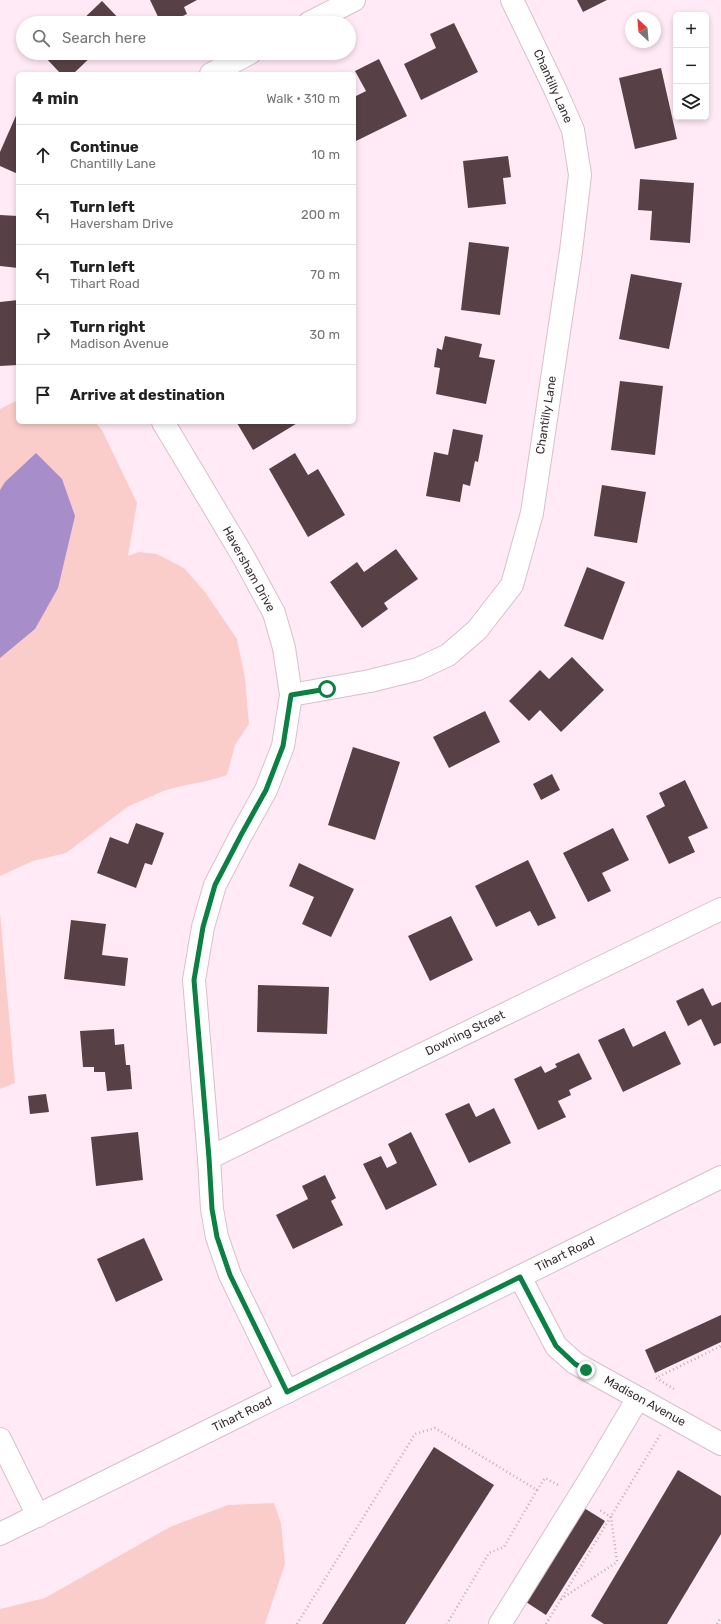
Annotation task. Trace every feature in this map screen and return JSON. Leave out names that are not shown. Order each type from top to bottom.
[{"type":"street","points":[[323,16],[354,0]]},
{"type":"street","name":"Chantilly Lane","points":[[291,695],[370,681],[418,669],[448,655],[477,630],[512,585],[532,513],[571,251],[580,175],[573,130],[556,89],[512,0]]},
{"type":"street","points":[[215,72],[237,60]]},
{"type":"street","name":"Haversham Drive","points":[[164,424],[243,556],[274,613],[284,648],[291,695],[283,746],[269,782],[215,885],[203,927],[194,980],[212,1209],[217,1237],[230,1275],[287,1392]]},
{"type":"street","name":"Downing Street","points":[[209,1158],[721,909]]},
{"type":"street","name":"Tihart Road","points":[[0,1534],[721,1177]]},
{"type":"street","name":"Madison Avenue","points":[[520,1277],[556,1346],[564,1355],[575,1364],[721,1444]]},
{"type":"street","points":[[500,1624],[590,1479],[638,1398]]},
{"type":"street","points":[[0,1439],[38,1516]]},
{"type":"path","points":[[675,1390],[656,1378],[721,1346]]},
{"type":"path","points":[[297,1624],[415,1434],[435,1428],[537,1490],[504,1546],[489,1553],[447,1624]]},
{"type":"path","points":[[546,1624],[661,1433]]},
{"type":"path","points":[[560,1599],[617,1562],[611,1517]]},
{"type":"path","points":[[717,1624],[721,1617]]},
{"type":"shaded area","points":[[16,401],[16,424],[97,424],[102,430],[137,503],[128,556],[139,552],[157,554],[184,568],[205,592],[237,639],[245,678],[249,724],[235,745],[227,775],[172,788],[154,795],[154,797],[152,796],[129,806],[66,853],[33,861],[0,876],[0,409]]},
{"type":"shaded area","points":[[36,453],[62,479],[75,516],[58,588],[35,629],[0,658],[0,490],[5,482]]},
{"type":"shaded area","points":[[0,913],[15,1083],[0,1089]]},
{"type":"shaded area","points":[[274,1503],[281,1523],[285,1564],[265,1624],[0,1624],[0,1609],[45,1598],[170,1527],[228,1505]]},
{"type":"building","points":[[150,0],[197,0],[184,7],[187,14],[183,16],[158,16]]},
{"type":"building","points":[[577,0],[607,0],[583,12]]},
{"type":"building","points":[[102,1],[116,16],[86,16]]},
{"type":"building","points":[[454,23],[478,72],[421,100],[404,64],[436,48],[430,34]]},
{"type":"building","points":[[379,59],[407,116],[356,141],[356,96],[366,91],[355,71]]},
{"type":"building","points":[[48,60],[88,60],[75,72],[59,72]]},
{"type":"building","points":[[661,68],[677,139],[635,149],[619,78]]},
{"type":"building","points":[[16,116],[16,173],[0,166],[0,152]]},
{"type":"building","points":[[508,156],[511,177],[503,178],[506,204],[468,208],[463,161]]},
{"type":"building","points":[[640,179],[694,183],[690,243],[650,240],[652,211],[638,210]]},
{"type":"building","points":[[0,215],[16,216],[16,268],[0,266]]},
{"type":"building","points":[[469,242],[509,247],[500,315],[461,310]]},
{"type":"building","points":[[631,274],[682,283],[669,349],[619,339]]},
{"type":"building","points":[[16,300],[16,365],[0,366],[0,302]]},
{"type":"building","points":[[445,336],[482,344],[479,357],[495,360],[486,404],[436,394],[440,368],[434,367],[437,348],[442,350]]},
{"type":"building","points":[[620,381],[663,386],[655,455],[611,450]]},
{"type":"building","points":[[238,424],[296,424],[253,450]]},
{"type":"building","points":[[453,429],[483,435],[478,462],[475,461],[470,486],[463,484],[460,502],[426,496],[434,452],[448,455]]},
{"type":"building","points":[[295,453],[308,475],[318,469],[345,515],[308,537],[269,469]]},
{"type":"building","points":[[602,485],[646,492],[637,543],[594,536]]},
{"type":"building","points":[[396,549],[418,579],[384,603],[388,609],[362,628],[330,582],[357,562],[364,572]]},
{"type":"building","points":[[587,567],[625,582],[603,640],[564,626]]},
{"type":"building","points":[[572,657],[604,690],[561,732],[540,710],[529,721],[509,701],[540,670],[549,679]]},
{"type":"building","points":[[485,711],[500,742],[449,768],[433,737]]},
{"type":"building","points":[[353,747],[400,762],[375,840],[328,825]]},
{"type":"building","points":[[552,774],[560,790],[541,800],[533,784]]},
{"type":"building","points":[[685,780],[708,828],[688,837],[695,852],[669,864],[646,816],[665,806],[659,793]]},
{"type":"building","points":[[136,823],[164,833],[152,865],[145,863],[136,888],[97,873],[110,837],[128,844]]},
{"type":"building","points":[[613,828],[629,860],[602,873],[611,891],[588,902],[563,853]]},
{"type":"building","points":[[528,860],[556,918],[538,926],[530,911],[496,927],[475,886]]},
{"type":"building","points":[[299,863],[354,889],[331,937],[302,924],[314,897],[289,886]]},
{"type":"building","points":[[451,916],[473,960],[430,981],[408,936]]},
{"type":"building","points":[[71,920],[106,924],[102,955],[128,958],[125,986],[64,979]]},
{"type":"building","points":[[258,985],[329,987],[327,1034],[257,1032]]},
{"type":"building","points":[[703,988],[712,1006],[721,1002],[721,1043],[714,1046],[701,1019],[688,1026],[676,1001]]},
{"type":"building","points":[[624,1028],[633,1047],[665,1031],[681,1064],[623,1092],[598,1040]]},
{"type":"building","points":[[114,1029],[115,1045],[124,1044],[126,1065],[130,1065],[132,1089],[107,1091],[105,1072],[94,1072],[94,1067],[83,1067],[80,1031]]},
{"type":"building","points":[[579,1053],[592,1079],[569,1090],[571,1095],[558,1101],[566,1117],[538,1130],[514,1079],[541,1066],[545,1073],[557,1067],[555,1064]]},
{"type":"building","points":[[46,1094],[49,1112],[30,1114],[28,1096]]},
{"type":"building","points":[[469,1103],[476,1117],[494,1108],[511,1143],[469,1163],[445,1114]]},
{"type":"building","points":[[138,1132],[143,1180],[96,1186],[91,1137]]},
{"type":"building","points":[[411,1132],[437,1185],[386,1210],[363,1164],[381,1156],[387,1168],[397,1163],[388,1144]]},
{"type":"building","points":[[325,1175],[336,1198],[331,1201],[343,1225],[293,1249],[276,1215],[308,1199],[302,1186]]},
{"type":"building","points":[[144,1238],[163,1280],[116,1302],[97,1259]]},
{"type":"building","points":[[721,1315],[721,1342],[655,1373],[645,1350]]},
{"type":"building","points":[[434,1447],[494,1485],[405,1624],[322,1624]]},
{"type":"building","points":[[678,1470],[721,1496],[721,1534],[667,1624],[604,1624],[591,1616]]},
{"type":"building","points":[[584,1508],[605,1521],[546,1615],[526,1602]]},
{"type":"route","points":[[327,689],[291,695],[283,746],[266,790],[215,885],[203,927],[194,980],[212,1209],[217,1237],[230,1275],[287,1392],[520,1277],[556,1346],[575,1364],[586,1370]]}]
